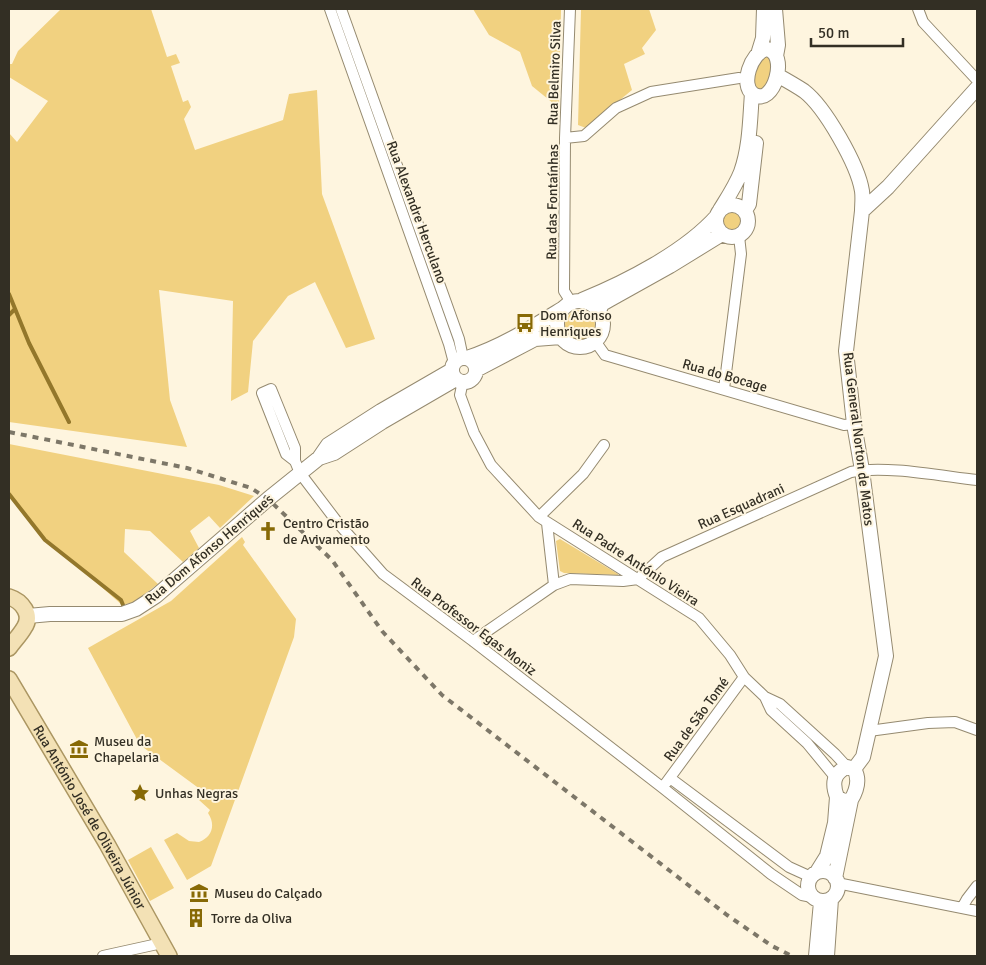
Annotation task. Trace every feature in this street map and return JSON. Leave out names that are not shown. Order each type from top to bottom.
[{"type":"main road","points":[[9,597],[18,600],[25,608],[28,616],[25,628],[9,648]]},
{"type":"main road","name":"Rua António José de Oliveira Júnior","points":[[11,687],[107,844],[169,956]]},
{"type":"street","name":"Rua Alexandre Herculano","points":[[330,9],[459,368]]},
{"type":"street","name":"Rua Alexandre Herculano","points":[[341,9],[459,339],[459,368]]},
{"type":"street","name":"Rua Belmiro Silva","points":[[565,138],[570,9]]},
{"type":"street","name":"Rua Dom Afonso Henriques","points":[[739,236],[744,233],[748,224],[745,210],[749,204],[756,95],[748,83],[749,71],[754,58],[760,51],[763,38],[764,9]]},
{"type":"street","points":[[756,95],[770,92],[777,75],[778,64],[776,56],[778,45],[775,9]]},
{"type":"street","points":[[918,9],[923,22],[977,80]]},
{"type":"street","points":[[760,51],[769,49],[776,56]]},
{"type":"street","points":[[352,71],[362,67]]},
{"type":"street","name":"Rua General Norton de Matos","points":[[777,75],[804,91],[820,108],[837,132],[862,192],[862,211],[846,351],[854,424],[862,470],[886,656],[863,757],[850,768],[840,770],[835,777]]},
{"type":"street","name":"Rua das Fontaínhas","points":[[572,304],[564,291],[565,138],[584,136],[616,108],[651,92],[738,78]]},
{"type":"street","points":[[862,211],[888,187],[977,88]]},
{"type":"street","name":"Rua Dom Afonso Henriques","points":[[28,616],[50,614],[109,615],[122,614],[136,609],[156,596],[298,467],[334,453],[459,368],[572,304],[634,275],[670,254],[705,229],[719,213],[742,170],[756,95]]},
{"type":"street","points":[[862,192],[888,187]]},
{"type":"street","points":[[724,389],[741,254],[739,236],[732,238],[722,234],[716,222],[719,213],[726,206],[739,206],[745,210]]},
{"type":"street","points":[[599,310],[602,304],[722,234]]},
{"type":"street","points":[[561,338],[556,326],[558,314],[572,304],[592,303],[599,310],[604,323],[600,336],[596,341]]},
{"type":"street","name":"Rua Dom Afonso Henriques","points":[[459,368],[473,378],[476,370],[535,340],[561,338],[565,342],[577,347],[584,347],[596,341]]},
{"type":"street","name":"Rua do Bocage","points":[[596,341],[605,355],[844,424],[854,424]]},
{"type":"street","name":"Rua Padre António Vieira","points":[[459,368],[460,395],[474,433],[491,465],[543,520],[562,530],[699,618],[730,655],[744,677],[765,697],[780,704],[850,768]]},
{"type":"street","name":"Rua Professor Egas Moniz","points":[[298,467],[294,448],[271,389],[262,393],[286,454],[298,467],[338,523],[383,574],[473,641],[771,874],[802,895],[821,899]]},
{"type":"street","points":[[554,585],[543,520],[583,474],[604,445]]},
{"type":"street","points":[[862,470],[906,472],[977,480]]},
{"type":"street","name":"Rua Esquadrani","points":[[638,579],[662,557],[851,472],[862,470]]},
{"type":"street","points":[[473,641],[554,585],[570,579],[622,581],[638,579]]},
{"type":"street","name":"Rua de São Tomé","points":[[670,778],[744,677]]},
{"type":"street","name":"Rua Padre António Vieira","points":[[765,697],[771,710],[807,743],[835,777]]},
{"type":"street","points":[[869,731],[928,723],[955,722],[977,730]]},
{"type":"street","points":[[821,899],[837,891],[836,880],[851,800],[855,794],[858,781],[857,774],[850,768]]},
{"type":"street","points":[[821,899],[807,888],[808,883],[827,856],[835,823],[837,797],[833,788],[835,777]]},
{"type":"street","points":[[663,788],[670,778],[789,867],[814,875],[826,872],[836,880],[977,911]]},
{"type":"street","points":[[837,797],[844,801],[851,800]]},
{"type":"street","points":[[962,908],[977,886]]},
{"type":"street","points":[[821,899],[822,955]]},
{"type":"street","points":[[104,956],[162,943]]},
{"type":"shaded area","points":[[61,9],[151,9],[167,57],[176,54],[180,63],[171,66],[183,102],[188,100],[191,107],[184,119],[195,150],[283,120],[289,94],[317,90],[322,194],[375,339],[346,348],[315,282],[288,296],[253,341],[248,392],[231,401],[233,301],[159,290],[170,400],[187,447],[9,422],[9,133],[17,142],[48,101],[9,77],[9,64],[12,64],[18,51]]},
{"type":"shaded area","points":[[473,9],[561,9],[559,108],[532,86],[520,52],[489,35]]},
{"type":"shaded area","points":[[581,9],[649,9],[656,30],[642,48],[645,54],[624,64],[632,90],[586,128],[578,125]]},
{"type":"shaded area","points":[[762,53],[775,62],[765,92],[751,86]]},
{"type":"shaded area","points":[[732,212],[739,215],[742,222],[739,229],[732,232],[725,229],[722,222],[725,215]]},
{"type":"shaded area","points":[[580,310],[591,314],[595,325],[591,336],[580,340],[569,336],[565,325],[569,314]]},
{"type":"shaded area","points":[[9,444],[219,485],[254,496],[220,528],[209,516],[190,531],[199,548],[183,562],[150,531],[125,529],[124,552],[158,584],[134,602],[122,605],[64,554],[53,548],[9,493]]},
{"type":"shaded area","points":[[242,537],[245,542],[243,545],[296,619],[294,637],[211,866],[187,880],[164,840],[177,833],[189,841],[199,842],[210,834],[212,822],[208,813],[210,810],[199,800],[204,792],[140,745],[88,648],[171,601]]},
{"type":"shaded area","points":[[560,539],[618,575],[564,573],[560,571],[556,541]]},
{"type":"shaded area","points":[[151,847],[174,888],[150,901],[128,860]]},
{"type":"waterway","points":[[9,294],[29,343],[69,422]]},
{"type":"waterway","points":[[9,315],[15,309]]},
{"type":"waterway","points":[[9,494],[45,540],[121,600],[123,605]]},
{"type":"railway","points":[[9,432],[187,468],[251,488],[268,499],[332,560],[382,631],[442,695],[727,915],[772,946],[792,956]]},
{"type":"place","name":"Dom Afonso Henriques","points":[[525,323]]},
{"type":"place","name":"Centro Cristão de Avivamento","points":[[268,531]]},
{"type":"place","name":"Museu da Chapelaria","points":[[79,749]]},
{"type":"place","name":"Unhas Negras","points":[[140,793]]},
{"type":"place","name":"Museu do Calçado","points":[[199,893]]},
{"type":"place","name":"Torre da Oliva","points":[[196,918]]}]
